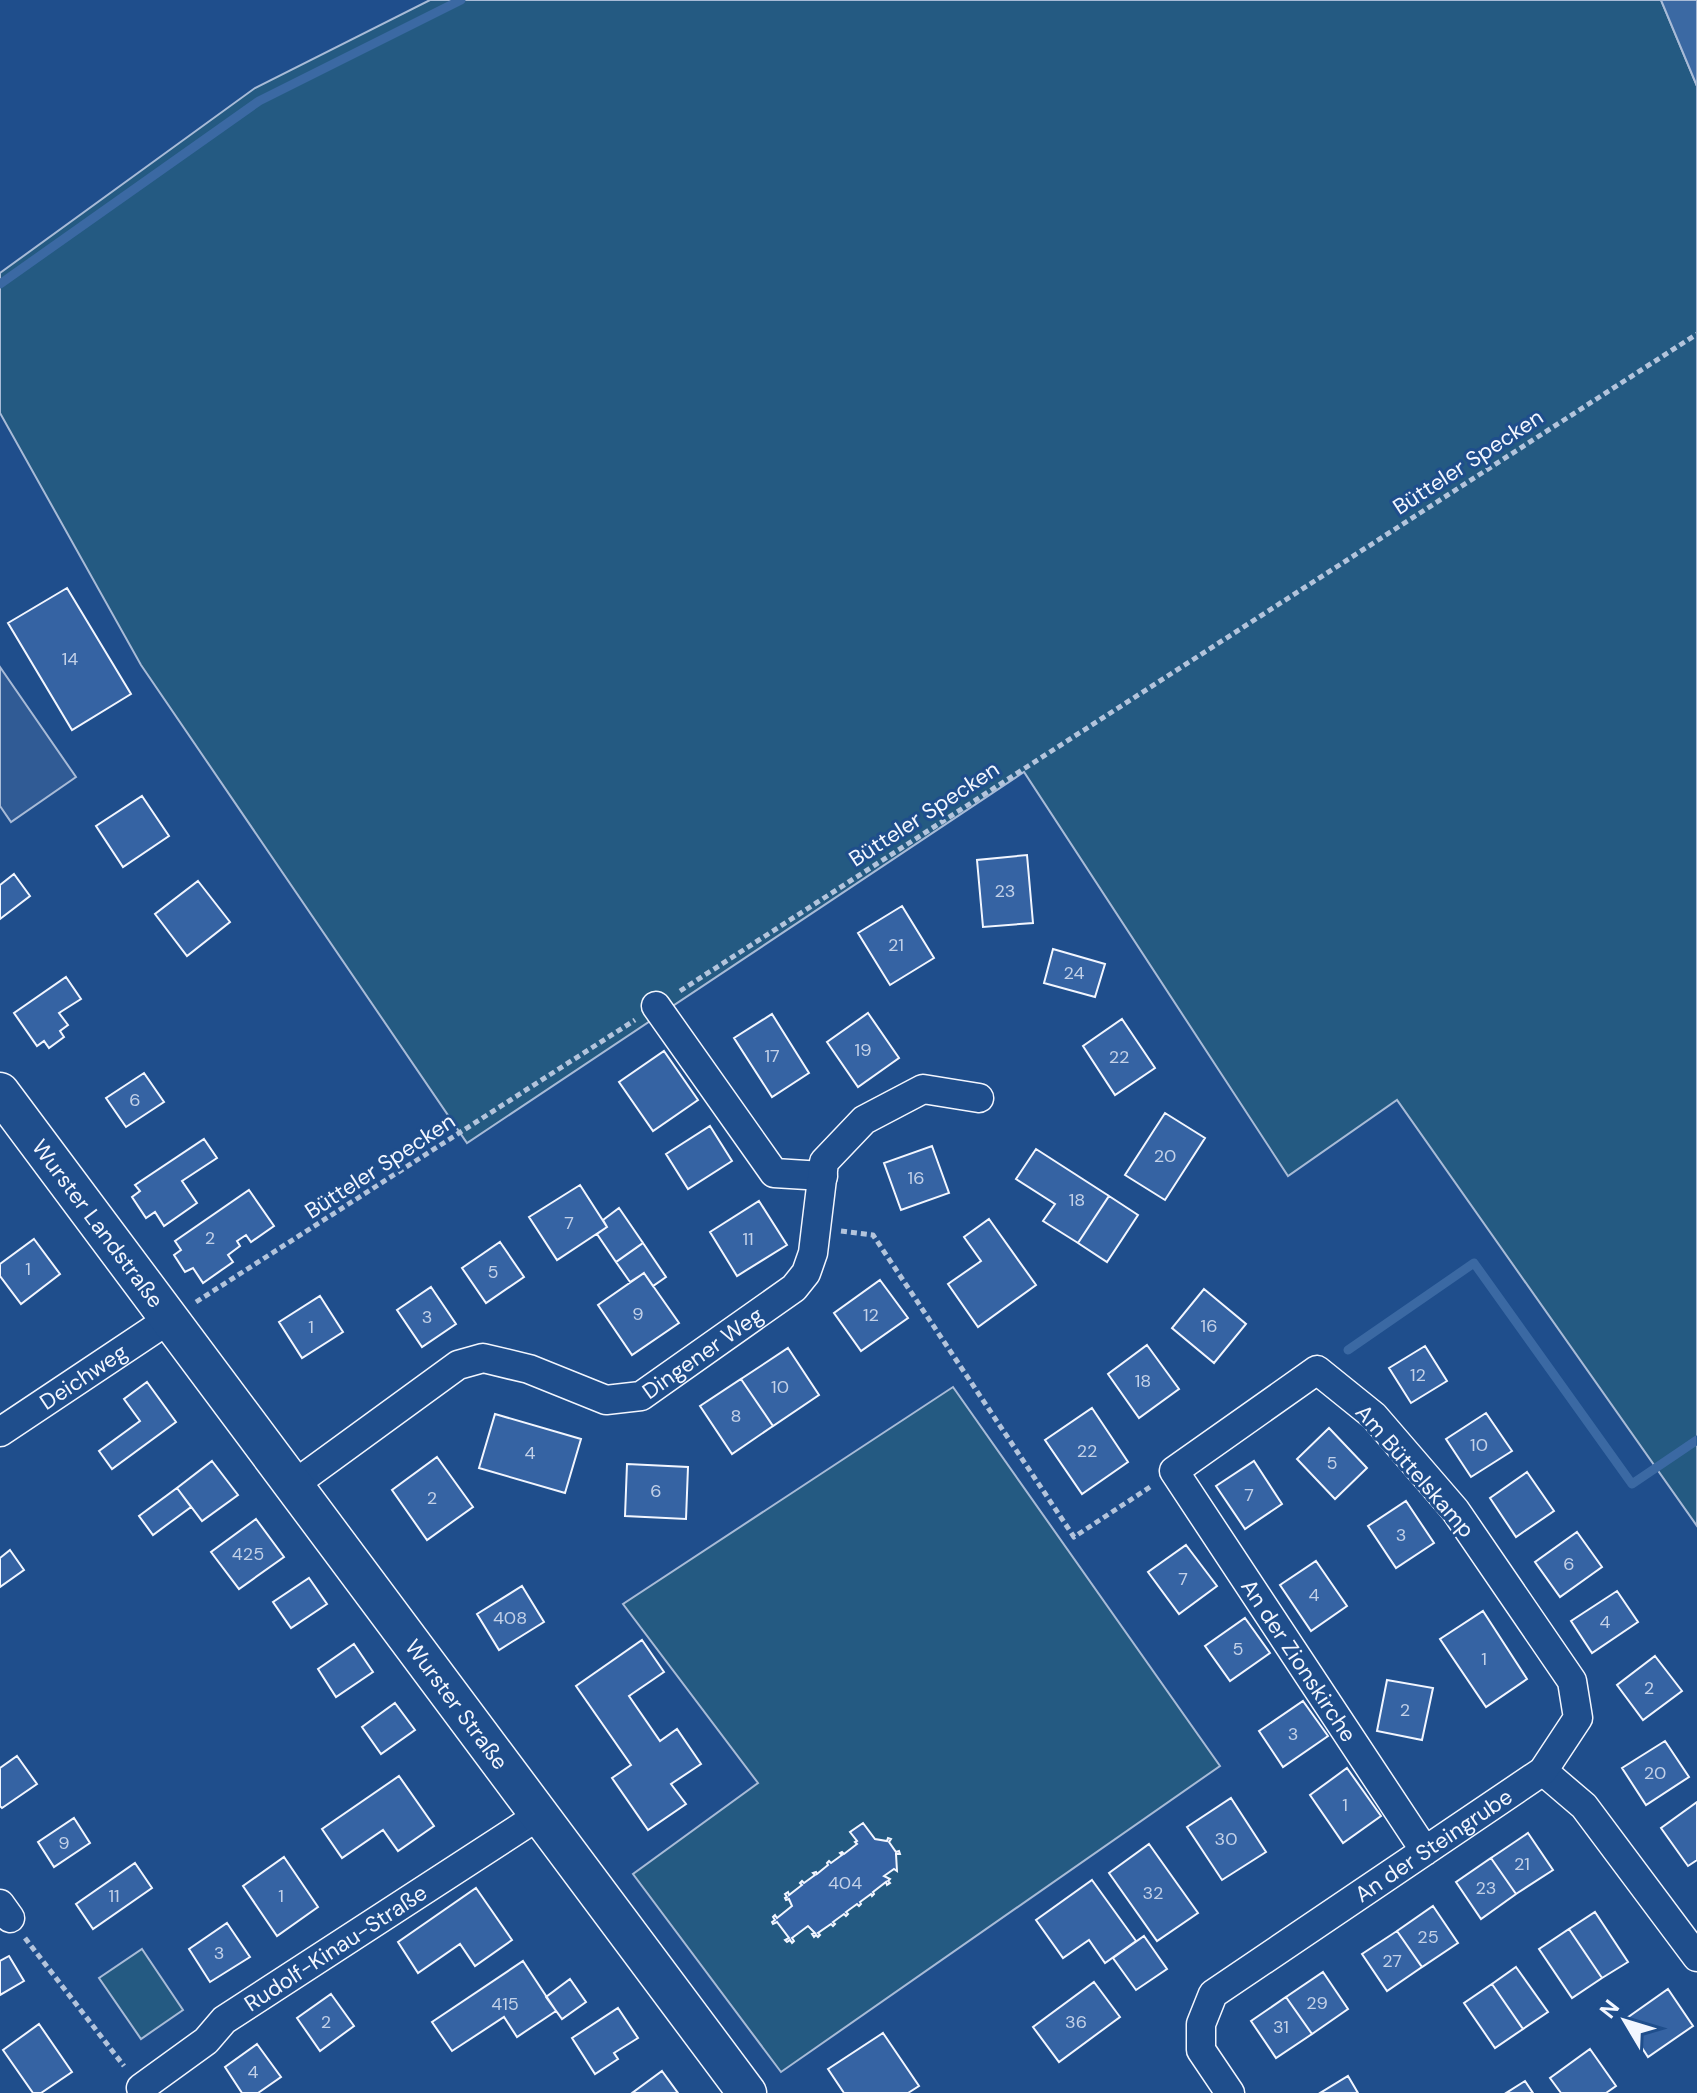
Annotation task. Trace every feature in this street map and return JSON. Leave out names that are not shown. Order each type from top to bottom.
[{"type":"main road","name":"Wurster Landstraße","points":[[0,1092],[166,1318]]},
{"type":"main road","name":"Wurster Straße","points":[[166,1318],[747,2093]]},
{"type":"street","points":[[656,1006],[774,1173],[823,1176]]},
{"type":"street","name":"Dingener Weg","points":[[292,1486],[458,1365],[483,1358],[529,1369],[606,1400],[641,1396],[794,1288],[806,1273],[813,1253],[824,1162],[864,1120],[923,1089],[979,1098]]},
{"type":"street","name":"Deichweg","points":[[0,1432],[166,1318]]},
{"type":"street","name":"Am Büttelskamp","points":[[1174,1471],[1317,1370],[1374,1416],[1455,1510],[1572,1681],[1578,1718],[1543,1771]]},
{"type":"street","name":"An der Zionskirche","points":[[1174,1471],[1425,1851]]},
{"type":"street","points":[[1543,1771],[1584,1806],[1697,1957]]},
{"type":"street","name":"An der Steingrube","points":[[1230,2093],[1201,2050],[1201,2024],[1213,1994],[1543,1771]]},
{"type":"street","name":"Rudolf-Kinau-Straße","points":[[138,2091],[206,2041],[224,2020],[538,1816]]},
{"type":"path","name":"Bütteler Specken","points":[[166,1318],[656,1006],[1697,334]]},
{"type":"path","points":[[817,1229],[873,1235],[1074,1537],[1174,1471]]},
{"type":"path","points":[[5,1911],[138,2091]]},
{"type":"shaded area","points":[[430,0],[1661,0],[1697,86],[1697,1526],[1397,1100],[1288,1176],[1024,772],[467,1143],[141,665],[0,413],[0,273],[255,88]]},
{"type":"shaded area","points":[[1661,0],[1697,0],[1697,86]]},
{"type":"shaded area","points":[[0,667],[76,777],[11,822],[0,806]]},
{"type":"shaded area","points":[[953,1387],[1220,1766],[781,2072],[633,1874],[758,1783],[623,1604]]},
{"type":"shaded area","points":[[142,1949],[183,2010],[141,2039],[99,1978]]},
{"type":"building","points":[[67,588],[131,694],[72,730],[8,623]]},
{"type":"building","points":[[142,796],[169,836],[123,867],[96,826]]},
{"type":"building","points":[[1027,855],[1033,923],[983,927],[977,860]]},
{"type":"building","points":[[14,874],[30,896],[0,919],[0,885]]},
{"type":"building","points":[[198,881],[230,922],[187,956],[155,914]]},
{"type":"building","points":[[902,906],[934,958],[890,985],[858,933]]},
{"type":"building","points":[[1053,949],[1105,964],[1095,997],[1044,983]]},
{"type":"building","points":[[66,977],[81,999],[59,1013],[68,1025],[60,1031],[64,1037],[49,1048],[44,1041],[37,1046],[14,1013]]},
{"type":"building","points":[[868,1013],[899,1058],[858,1087],[827,1042]]},
{"type":"building","points":[[772,1014],[809,1073],[772,1097],[734,1038]]},
{"type":"building","points":[[1122,1019],[1155,1068],[1115,1095],[1083,1046]]},
{"type":"building","points":[[664,1051],[698,1100],[653,1131],[619,1082]]},
{"type":"building","points":[[144,1073],[164,1102],[126,1127],[106,1098]]},
{"type":"building","points":[[1165,1113],[1205,1138],[1165,1200],[1125,1175]]},
{"type":"building","points":[[710,1126],[732,1161],[688,1189],[666,1154]]},
{"type":"building","points":[[204,1139],[217,1158],[182,1181],[197,1203],[164,1226],[155,1212],[146,1218],[132,1197],[140,1191],[135,1185]]},
{"type":"building","points":[[932,1146],[949,1193],[901,1210],[884,1163]]},
{"type":"building","points":[[1036,1149],[1109,1196],[1078,1243],[1043,1221],[1055,1204],[1016,1179]]},
{"type":"building","points":[[580,1185],[607,1227],[557,1260],[529,1217]]},
{"type":"building","points":[[249,1190],[274,1226],[251,1242],[246,1235],[237,1241],[240,1246],[228,1255],[233,1262],[203,1283],[193,1268],[185,1272],[174,1255],[181,1250],[175,1241]]},
{"type":"building","points":[[1109,1196],[1138,1215],[1107,1262],[1078,1243]]},
{"type":"building","points":[[759,1201],[787,1245],[737,1276],[710,1232]]},
{"type":"building","points":[[619,1208],[643,1243],[616,1262],[597,1234],[607,1227],[603,1220]]},
{"type":"building","points":[[989,1219],[1036,1285],[978,1327],[948,1284],[981,1261],[964,1237]]},
{"type":"building","points":[[34,1239],[60,1274],[21,1304],[0,1276],[0,1264]]},
{"type":"building","points":[[500,1242],[524,1277],[486,1303],[462,1268]]},
{"type":"building","points":[[643,1243],[666,1277],[653,1286],[644,1273],[630,1282],[616,1262]]},
{"type":"building","points":[[644,1273],[679,1323],[632,1355],[598,1305]]},
{"type":"building","points":[[880,1280],[908,1318],[861,1351],[834,1313]]},
{"type":"building","points":[[431,1287],[456,1324],[422,1347],[397,1310]]},
{"type":"building","points":[[1204,1289],[1246,1324],[1214,1363],[1172,1328]]},
{"type":"building","points":[[320,1296],[343,1332],[302,1358],[279,1322]]},
{"type":"building","points":[[1147,1345],[1179,1389],[1139,1418],[1108,1374]]},
{"type":"building","points":[[1425,1346],[1447,1381],[1411,1403],[1389,1368]]},
{"type":"building","points":[[788,1348],[819,1395],[773,1426],[741,1379]]},
{"type":"building","points":[[741,1379],[773,1426],[732,1454],[700,1406]]},
{"type":"building","points":[[147,1382],[176,1422],[112,1469],[99,1451],[140,1421],[124,1399]]},
{"type":"building","points":[[1092,1408],[1128,1462],[1082,1494],[1045,1440]]},
{"type":"building","points":[[1486,1413],[1512,1451],[1471,1477],[1446,1439]]},
{"type":"building","points":[[495,1414],[581,1439],[565,1493],[479,1468]]},
{"type":"building","points":[[1329,1428],[1367,1468],[1335,1499],[1297,1459]]},
{"type":"building","points":[[437,1457],[473,1507],[427,1540],[392,1490]]},
{"type":"building","points":[[212,1461],[238,1495],[202,1521],[177,1488]]},
{"type":"building","points":[[1254,1461],[1282,1504],[1245,1529],[1216,1486]]},
{"type":"building","points":[[627,1464],[688,1467],[686,1519],[625,1516]]},
{"type":"building","points":[[1527,1472],[1554,1511],[1516,1537],[1490,1498]]},
{"type":"building","points":[[177,1488],[191,1507],[153,1535],[139,1516]]},
{"type":"building","points":[[1406,1501],[1434,1543],[1396,1568],[1368,1526]]},
{"type":"building","points":[[256,1519],[284,1557],[239,1589],[211,1552]]},
{"type":"building","points":[[1577,1532],[1602,1567],[1560,1597],[1535,1562]]},
{"type":"building","points":[[1186,1545],[1217,1586],[1179,1614],[1148,1572]]},
{"type":"building","points":[[10,1550],[24,1570],[0,1587],[0,1558]]},
{"type":"building","points":[[1316,1561],[1347,1606],[1311,1631],[1280,1585]]},
{"type":"building","points":[[309,1578],[327,1604],[291,1628],[273,1602]]},
{"type":"building","points":[[522,1586],[544,1622],[499,1650],[477,1614]]},
{"type":"building","points":[[1617,1591],[1638,1622],[1592,1653],[1571,1621]]},
{"type":"building","points":[[1483,1611],[1527,1679],[1486,1707],[1440,1639]]},
{"type":"building","points":[[1245,1618],[1270,1653],[1230,1681],[1205,1646]]},
{"type":"building","points":[[642,1640],[664,1672],[629,1696],[660,1741],[677,1729],[701,1764],[671,1784],[686,1804],[648,1830],[612,1778],[631,1765],[576,1686]]},
{"type":"building","points":[[354,1644],[373,1672],[336,1697],[318,1669]]},
{"type":"building","points":[[1655,1656],[1682,1691],[1643,1720],[1617,1685]]},
{"type":"building","points":[[1387,1680],[1433,1688],[1422,1740],[1377,1731]]},
{"type":"building","points":[[1303,1701],[1328,1736],[1283,1767],[1259,1731]]},
{"type":"building","points":[[395,1703],[415,1730],[381,1754],[362,1727]]},
{"type":"building","points":[[1665,1741],[1689,1777],[1646,1805],[1622,1768]]},
{"type":"building","points":[[17,1756],[37,1784],[2,1808],[0,1768]]},
{"type":"building","points":[[1347,1768],[1381,1816],[1343,1843],[1310,1795]]},
{"type":"building","points":[[399,1776],[434,1826],[398,1851],[383,1830],[342,1858],[322,1829]]},
{"type":"building","points":[[1231,1798],[1266,1852],[1222,1880],[1187,1827]]},
{"type":"building","points":[[1697,1802],[1697,1860],[1688,1866],[1661,1828]]},
{"type":"building","points":[[74,1818],[90,1843],[54,1867],[38,1842]]},
{"type":"building","points":[[863,1823],[875,1839],[891,1839],[889,1842],[896,1852],[899,1851],[900,1854],[896,1854],[897,1871],[894,1869],[884,1876],[890,1879],[890,1883],[887,1885],[886,1882],[859,1906],[857,1904],[846,1912],[846,1916],[844,1914],[833,1922],[833,1926],[831,1924],[818,1933],[818,1937],[814,1937],[812,1934],[815,1933],[808,1926],[792,1938],[792,1943],[790,1940],[787,1942],[785,1940],[789,1938],[777,1922],[772,1922],[775,1915],[777,1918],[792,1906],[785,1894],[788,1892],[789,1895],[802,1885],[802,1881],[804,1883],[829,1861],[831,1863],[842,1855],[840,1853],[844,1854],[857,1844],[850,1832]]},
{"type":"building","points":[[1528,1833],[1553,1870],[1516,1894],[1491,1858]]},
{"type":"building","points":[[1149,1844],[1198,1913],[1157,1941],[1109,1873]]},
{"type":"building","points":[[284,1857],[318,1907],[277,1936],[243,1886]]},
{"type":"building","points":[[1491,1858],[1516,1894],[1481,1919],[1456,1882]]},
{"type":"building","points":[[135,1863],[152,1888],[93,1929],[76,1904]]},
{"type":"building","points":[[1092,1880],[1136,1941],[1105,1963],[1089,1940],[1063,1958],[1036,1920]]},
{"type":"building","points":[[476,1888],[512,1940],[475,1966],[460,1944],[418,1973],[398,1942]]},
{"type":"building","points":[[1433,1906],[1458,1943],[1422,1967],[1397,1931]]},
{"type":"building","points":[[1595,1912],[1628,1962],[1602,1978],[1569,1929]]},
{"type":"building","points":[[227,1923],[250,1957],[210,1982],[189,1949]]},
{"type":"building","points":[[1569,1929],[1602,1978],[1572,1998],[1539,1949]]},
{"type":"building","points":[[1397,1931],[1422,1967],[1387,1991],[1362,1954]]},
{"type":"building","points":[[1144,1936],[1167,1969],[1136,1990],[1113,1958]]},
{"type":"building","points":[[9,1956],[24,1981],[0,1995],[0,1961]]},
{"type":"building","points":[[523,1961],[556,2011],[517,2037],[504,2017],[452,2051],[432,2022]]},
{"type":"building","points":[[1516,1967],[1548,2012],[1523,2029],[1492,1984]]},
{"type":"building","points":[[1323,1972],[1348,2009],[1312,2034],[1286,1997]]},
{"type":"building","points":[[570,1979],[586,2002],[562,2019],[546,1997]]},
{"type":"building","points":[[1094,1982],[1120,2017],[1059,2062],[1033,2027]]},
{"type":"building","points":[[1492,1984],[1523,2029],[1495,2048],[1464,2003]]},
{"type":"building","points":[[1668,1989],[1693,2026],[1648,2057],[1624,2020]]},
{"type":"building","points":[[331,1994],[354,2026],[320,2051],[297,2018]]},
{"type":"building","points":[[1286,1997],[1312,2034],[1276,2058],[1251,2021]]},
{"type":"building","points":[[618,2008],[638,2038],[614,2053],[618,2059],[595,2074],[572,2038]]},
{"type":"building","points":[[39,2024],[72,2072],[41,2093],[33,2093],[3,2050]]},
{"type":"building","points":[[883,2033],[919,2086],[908,2093],[844,2093],[828,2069]]},
{"type":"building","points":[[257,2044],[281,2077],[258,2093],[242,2093],[225,2067]]},
{"type":"building","points":[[1590,2049],[1616,2086],[1606,2093],[1561,2093],[1550,2078]]},
{"type":"building","points":[[662,2071],[678,2093],[632,2093]]},
{"type":"building","points":[[1348,2076],[1358,2093],[1320,2093]]},
{"type":"building","points":[[1525,2081],[1533,2093],[1506,2093]]},
{"type":"waterway","points":[[0,284],[259,101],[461,0]]},
{"type":"waterway","points":[[1348,1350],[1474,1263],[1632,1484],[1697,1440]]}]
